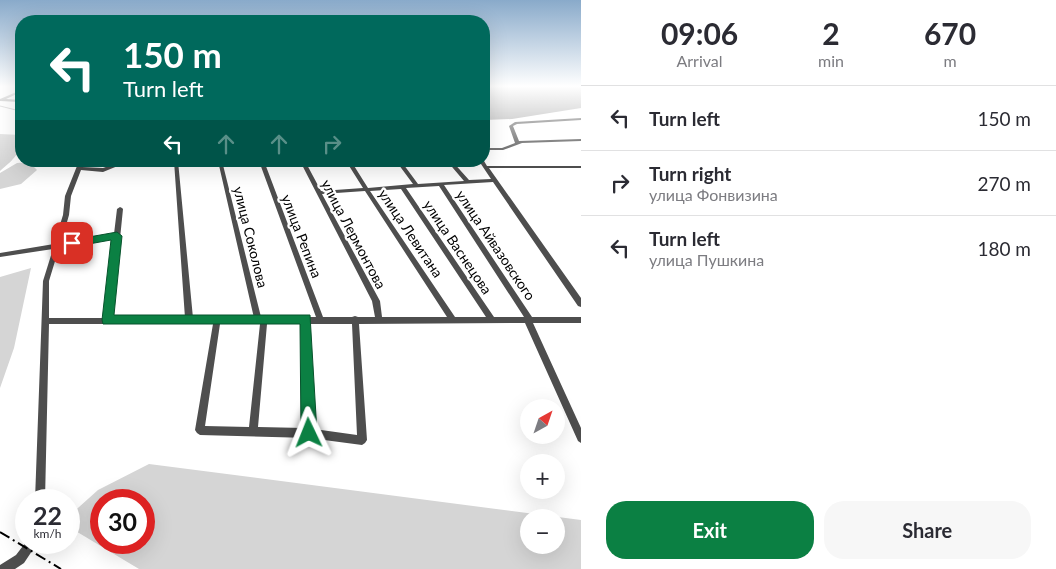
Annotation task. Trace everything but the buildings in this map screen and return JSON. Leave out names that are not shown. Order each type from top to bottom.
[{"type":"street","points":[[516,142],[511,126],[516,123],[581,119]]},
{"type":"street","points":[[490,148],[503,149],[516,142],[581,140]]},
{"type":"street","points":[[40,489],[46,281],[66,215],[68,196],[80,167]]},
{"type":"street","points":[[90,167],[103,170],[111,167]]},
{"type":"street","points":[[176,167],[189,320]]},
{"type":"street","name":"улица Соколова","points":[[222,167],[261,319],[253,430]]},
{"type":"street","name":"улица Репина","points":[[263,167],[320,319]]},
{"type":"street","name":"улица Лермонтова","points":[[305,167],[376,302],[379,319]]},
{"type":"street","name":"улица Левитана","points":[[352,167],[453,320]]},
{"type":"street","points":[[403,167],[417,186]]},
{"type":"street","points":[[454,167],[468,182]]},
{"type":"street","points":[[486,167],[581,167]]},
{"type":"street","points":[[486,167],[581,304]]},
{"type":"street","points":[[319,193],[495,180]]},
{"type":"street","name":"улица Айвазовского","points":[[440,184],[530,321],[581,438]]},
{"type":"street","name":"улица Васнецова","points":[[403,187],[492,320]]},
{"type":"street","points":[[108,320],[120,209]]},
{"type":"street","points":[[0,255],[117,236]]},
{"type":"street","points":[[217,319],[200,430],[309,433],[362,440],[354,319]]},
{"type":"street","points":[[45,321],[217,319],[581,320]]},
{"type":"street","points":[[306,319],[309,433]]},
{"type":"street","points":[[4,569],[20,559],[24,554]]},
{"type":"shaded area","points":[[490,113],[552,113],[512,119],[490,120]]},
{"type":"shaded area","points":[[0,134],[15,135],[15,157],[0,171]]},
{"type":"shaded area","points":[[15,164],[15,167],[34,167],[37,170],[21,184],[0,189],[0,173]]},
{"type":"shaded area","points":[[31,268],[14,348],[0,388],[0,277]]},
{"type":"shaded area","points":[[149,464],[520,512],[520,554],[565,554],[565,518],[581,520],[581,569],[139,569],[114,554],[155,554],[155,489],[100,489]]},
{"type":"shaded area","points":[[90,497],[90,540],[80,534],[80,506]]},
{"type":"railway","points":[[0,532],[61,569]]},
{"type":"route","points":[[72,243],[117,236],[108,320],[306,319],[309,433]]}]
